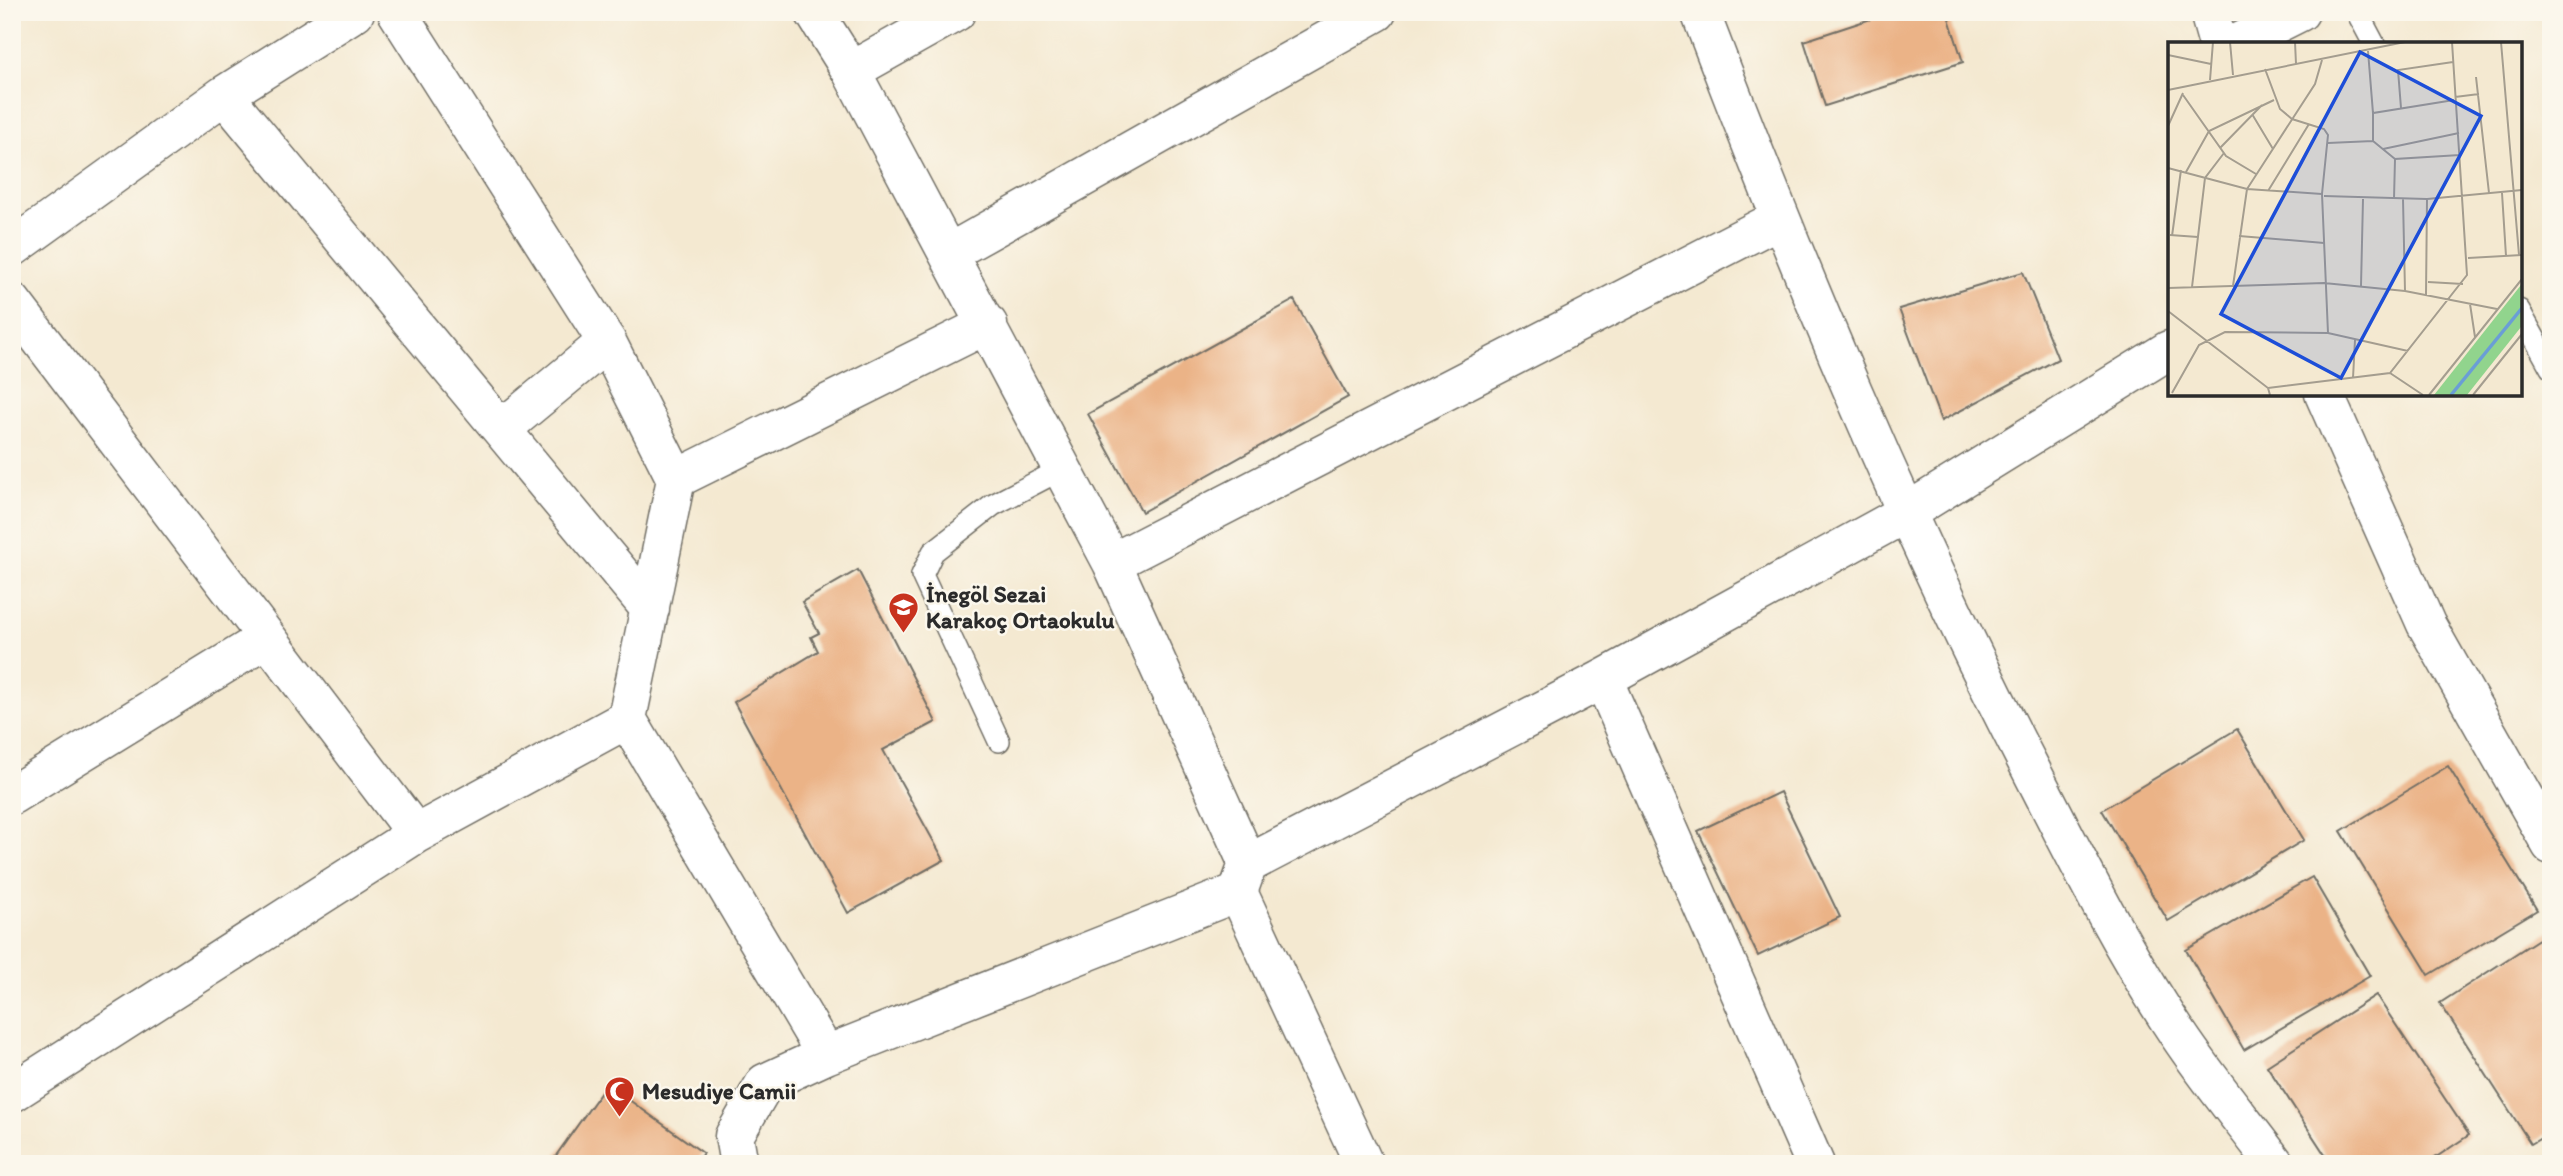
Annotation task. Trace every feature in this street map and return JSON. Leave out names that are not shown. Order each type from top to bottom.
[{"type":"street","points":[[12,248],[224,95],[355,12]]},
{"type":"street","points":[[397,12],[607,342],[676,479],[627,719],[826,1055]]},
{"type":"street","points":[[814,12],[851,71],[988,324],[1112,563],[1364,1164]]},
{"type":"street","points":[[851,71],[956,12]]},
{"type":"street","points":[[949,253],[1377,12]]},
{"type":"street","points":[[1700,12],[1779,219],[1906,513],[2001,712],[2115,933],[2178,1035],[2275,1164]]},
{"type":"street","points":[[2209,12],[2217,42]]},
{"type":"street","points":[[2240,42],[2300,12]]},
{"type":"street","points":[[224,95],[503,428],[650,609]]},
{"type":"street","points":[[1112,563],[1779,219]]},
{"type":"street","points":[[12,302],[416,834]]},
{"type":"street","points":[[676,479],[988,324]]},
{"type":"street","points":[[503,428],[607,342]]},
{"type":"street","points":[[739,1164],[734,1136],[765,1083],[1243,878],[1906,513],[2168,351]]},
{"type":"street","points":[[2325,396],[2426,624],[2551,845]]},
{"type":"street","points":[[12,795],[267,638]]},
{"type":"street","points":[[1603,678],[1815,1164]]},
{"type":"street","points":[[12,1093],[416,834],[627,719]]},
{"type":"lane","points":[[2357,12],[2373,42]]},
{"type":"lane","points":[[2521,314],[2551,368]]},
{"type":"lane","points":[[999,741],[922,575],[933,552],[993,505],[1062,469]]},
{"type":"building","points":[[1892,12],[1947,12],[1963,62],[1825,106],[1804,41]]},
{"type":"building","points":[[2023,272],[2058,359],[1941,421],[1899,309]]},
{"type":"building","points":[[1294,300],[1348,397],[1142,512],[1088,414]]},
{"type":"building","points":[[858,570],[936,722],[883,750],[944,860],[848,913],[734,702],[818,651],[811,637],[819,633],[802,602]]},
{"type":"building","points":[[2237,729],[2304,840],[2168,921],[2102,810]]},
{"type":"building","points":[[2448,766],[2537,910],[2429,975],[2341,831]]},
{"type":"building","points":[[1780,792],[1840,917],[1758,956],[1698,831]]},
{"type":"building","points":[[2312,877],[2370,976],[2244,1050],[2186,950]]},
{"type":"building","points":[[2551,931],[2551,1132],[2531,1144],[2440,1003]]},
{"type":"building","points":[[2376,995],[2469,1135],[2426,1164],[2331,1164],[2267,1066]]},
{"type":"building","name":"Mesudiye Camii","points":[[607,1084],[703,1153],[695,1164],[550,1164]]},
{"type":"place","name":"İnegöl Sezai Karakoç Ortaokulu","points":[[903,634]]},
{"type":"place","name":"Mesudiye Camii","points":[[619,1118]]}]
